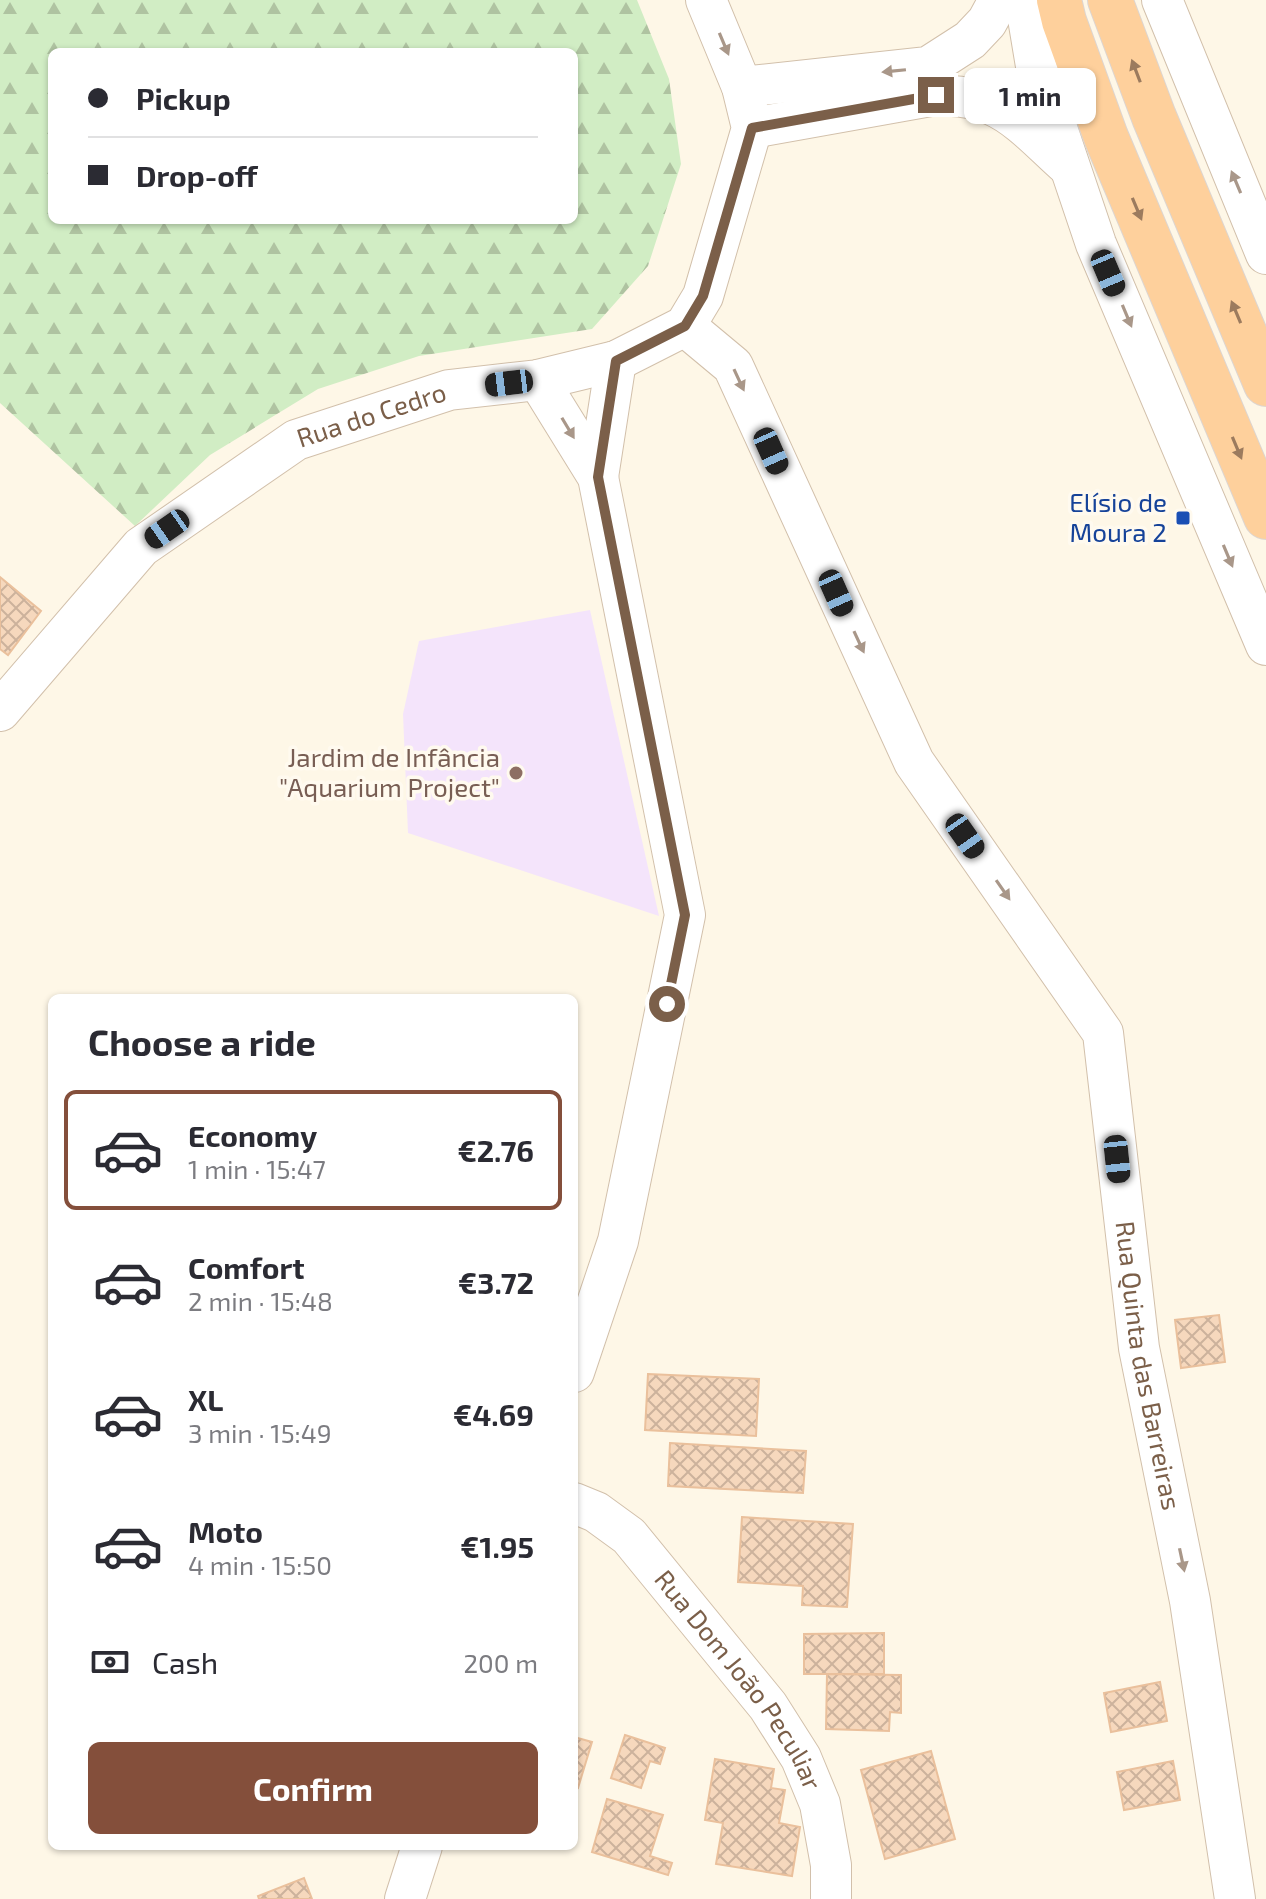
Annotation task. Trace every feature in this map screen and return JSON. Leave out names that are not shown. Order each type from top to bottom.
[{"type":"highway","points":[[1059,0],[1106,137],[1266,517]]},
{"type":"highway","points":[[1110,0],[1154,117],[1266,384]]},
{"type":"street","points":[[685,326],[703,296],[752,128],[742,87],[706,0]]},
{"type":"street","points":[[742,87],[928,67],[970,40],[987,22],[999,0]]},
{"type":"street","points":[[1025,0],[1036,66],[1096,244],[1266,645]]},
{"type":"street","points":[[1162,0],[1266,254]]},
{"type":"street","points":[[752,128],[936,95],[965,97],[990,103],[1009,114],[1068,166]]},
{"type":"street","name":"Rua do Cedro","points":[[0,711],[141,547],[296,440],[449,390],[538,380],[616,361],[685,326]]},
{"type":"street","name":"Rua Quinta das Barreiras","points":[[685,326],[733,366],[914,762],[1103,1033],[1139,1348],[1190,1601],[1235,1899]]},
{"type":"street","points":[[578,1360],[618,1241],[685,915],[598,477],[616,361]]},
{"type":"street","points":[[538,380],[598,477]]},
{"type":"street","name":"Rua Dom João Peculiar","points":[[578,1505],[596,1512],[629,1536],[768,1706],[801,1758],[820,1804],[831,1865],[831,1899]]},
{"type":"street","points":[[405,1899],[421,1850]]},
{"type":"shaded area","name":"Jardim de Infância \"Aquarium Project\"","points":[[590,610],[659,916],[408,833],[403,714],[419,641]]},
{"type":"green space","points":[[0,0],[637,0],[669,79],[681,164],[648,266],[592,329],[419,356],[318,389],[210,455],[135,526],[0,403]]},
{"type":"building","points":[[0,577],[41,611],[8,655],[0,649]]},
{"type":"building","points":[[1219,1315],[1225,1362],[1181,1368],[1175,1320]]},
{"type":"building","points":[[648,1374],[759,1379],[756,1436],[645,1430]]},
{"type":"building","points":[[670,1443],[806,1451],[803,1493],[668,1486]]},
{"type":"building","points":[[742,1517],[853,1524],[847,1607],[802,1605],[803,1586],[738,1582]]},
{"type":"building","points":[[884,1633],[884,1674],[804,1674],[804,1634]]},
{"type":"building","points":[[827,1674],[901,1675],[901,1713],[890,1712],[889,1731],[826,1729]]},
{"type":"building","points":[[1160,1682],[1167,1721],[1111,1732],[1104,1693]]},
{"type":"building","points":[[625,1735],[665,1748],[660,1764],[650,1761],[641,1788],[611,1778]]},
{"type":"building","points":[[578,1738],[592,1742],[578,1788]]},
{"type":"building","points":[[931,1751],[955,1839],[885,1859],[861,1770]]},
{"type":"building","points":[[715,1759],[774,1769],[771,1788],[785,1790],[779,1823],[800,1827],[792,1876],[716,1864],[723,1823],[705,1820]]},
{"type":"building","points":[[1173,1761],[1180,1800],[1124,1810],[1117,1772]]},
{"type":"building","points":[[607,1799],[663,1815],[650,1856],[672,1863],[668,1875],[592,1852]]},
{"type":"building","points":[[304,1878],[312,1899],[259,1899],[258,1896]]},
{"type":"place","name":"Elísio de Moura 2","points":[[1183,518]]},
{"type":"place","name":"Jardim de Infância \"Aquarium Project\"","points":[[516,773]]},
{"type":"route","points":[[667,1004],[685,915],[598,477],[616,361],[685,326],[703,296],[752,128],[936,95]]}]
